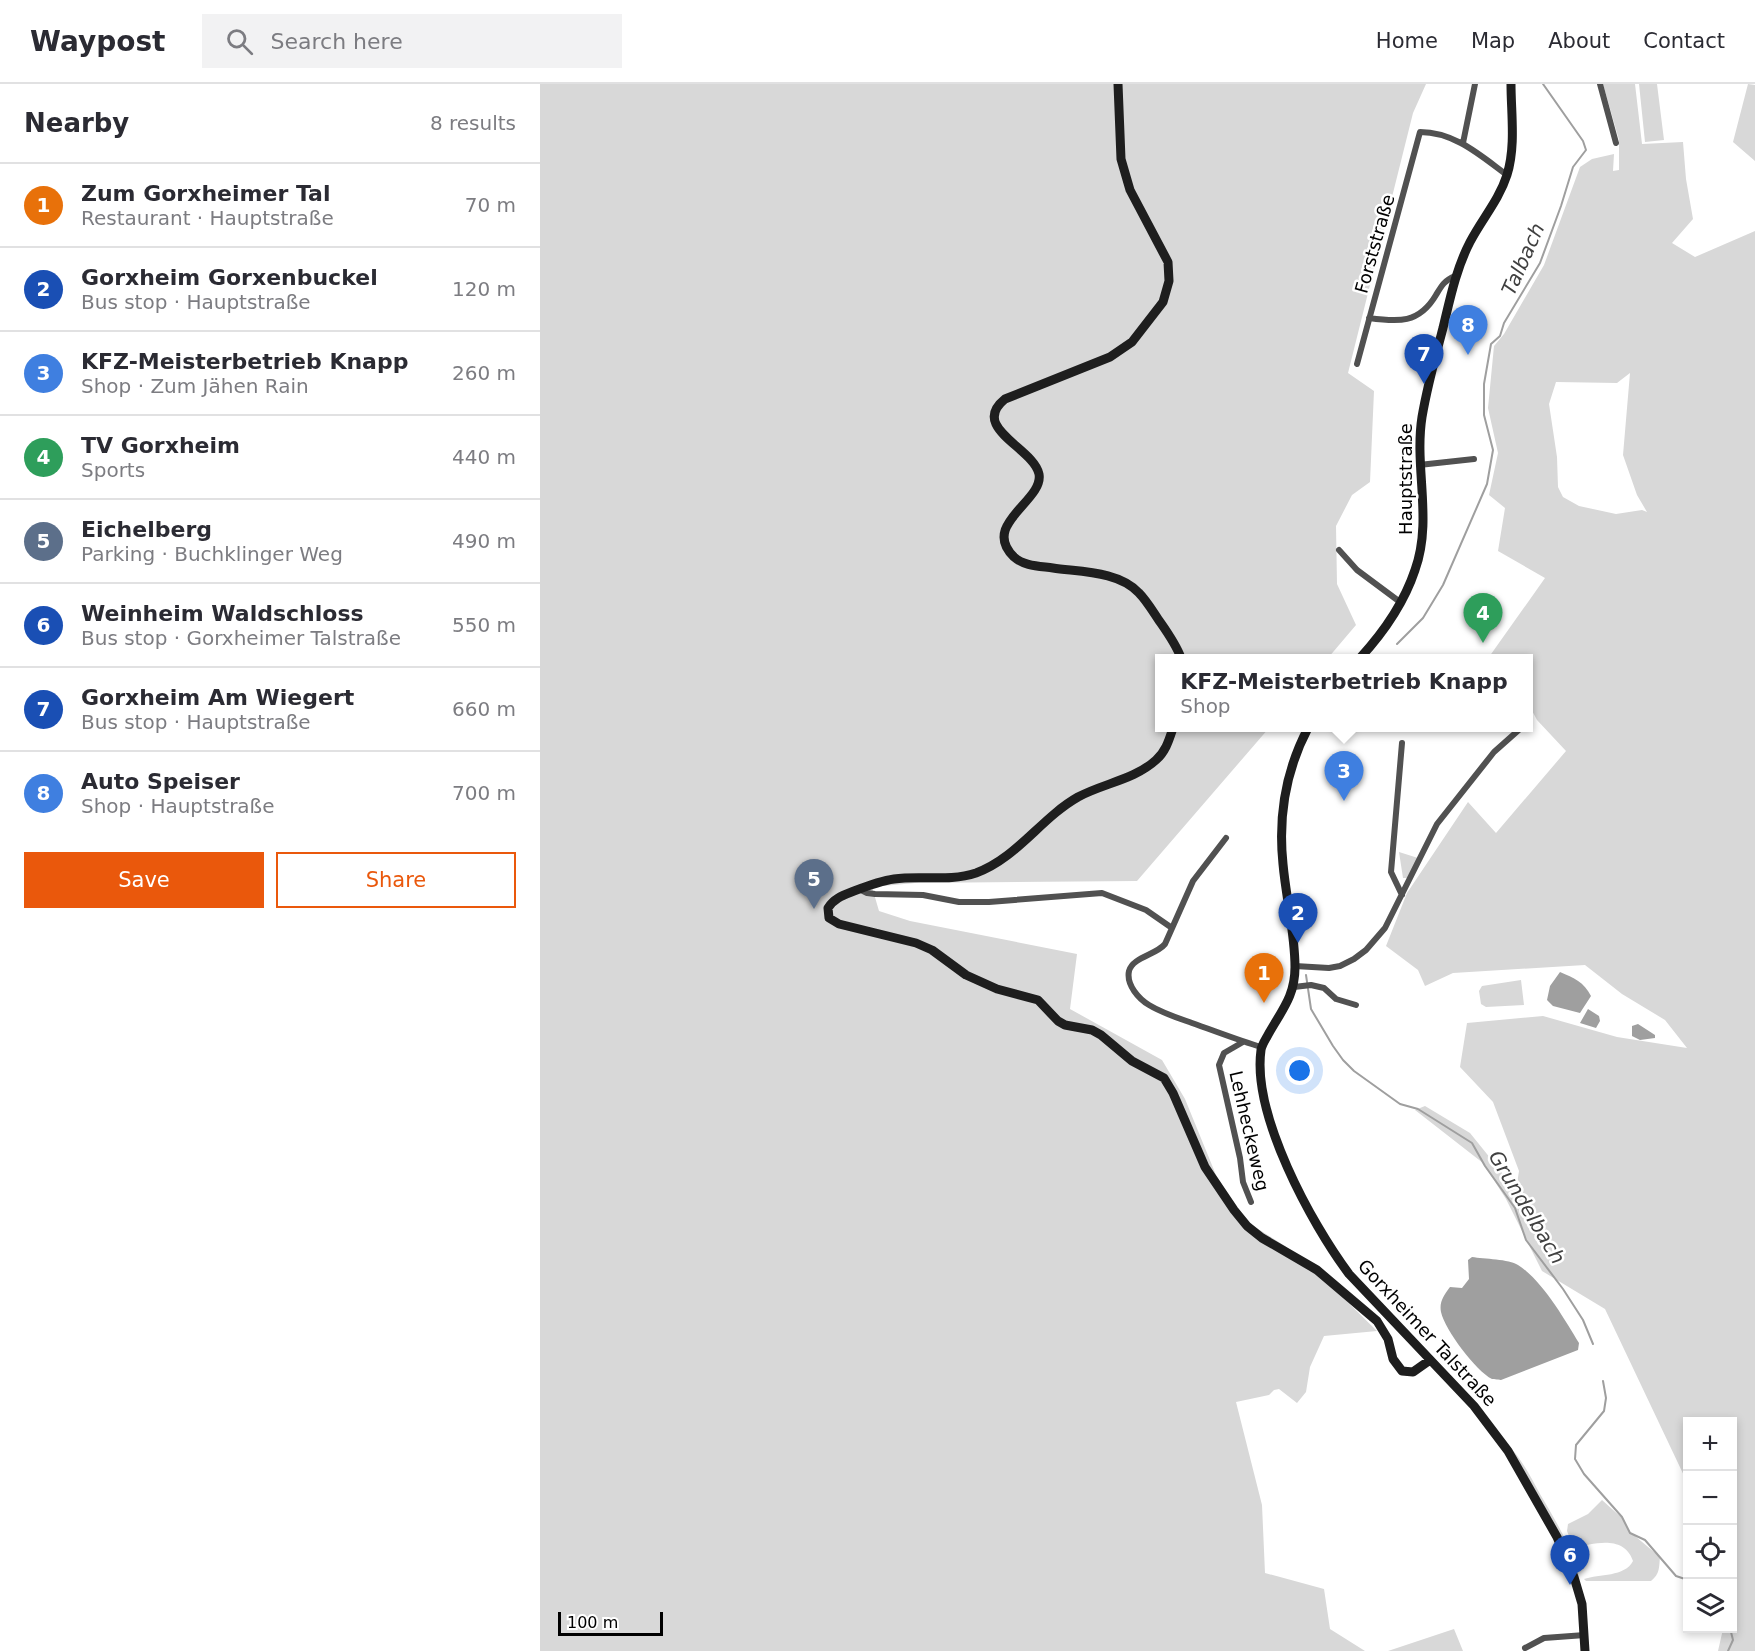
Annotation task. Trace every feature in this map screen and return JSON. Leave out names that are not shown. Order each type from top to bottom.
[{"type":"street","points":[[1118,84],[1121,159],[1130,190],[1168,262],[1169,281],[1163,302],[1132,342],[1099,362],[1005,399],[998,405],[995,411],[999,430],[1028,457],[1039,474],[1036,490],[1014,514],[1007,524],[1005,534],[1011,554],[1026,564],[1112,577],[1138,592],[1172,640],[1179,654]]},
{"type":"street","points":[[1475,84],[1463,143],[1507,175]]},
{"type":"street","name":"Hauptstraße","points":[[1364,654],[1381,636],[1416,570],[1424,525],[1419,465],[1422,416],[1455,276],[1470,241],[1496,202],[1507,175],[1511,148],[1511,84]]},
{"type":"street","points":[[1600,84],[1616,143]]},
{"type":"street","name":"Forststraße","points":[[1357,364],[1420,132],[1463,143]]},
{"type":"street","points":[[1369,318],[1395,321],[1408,319],[1428,306],[1444,282],[1455,276]]},
{"type":"street","points":[[1419,465],[1474,459]]},
{"type":"street","points":[[1339,550],[1357,570],[1400,602]]},
{"type":"street","points":[[1172,732],[1167,746],[1159,758],[1148,767],[1118,782],[1078,797],[1006,857],[989,868],[959,877],[895,879],[859,889],[841,896],[830,904],[828,914],[833,922],[916,943],[932,950],[974,978],[1005,991],[1038,1000],[1058,1021],[1092,1030],[1125,1056],[1164,1078],[1176,1098],[1205,1167],[1247,1226],[1270,1244],[1317,1270],[1370,1314],[1384,1331],[1393,1359],[1399,1369],[1406,1373],[1413,1372],[1430,1360]]},
{"type":"street","points":[[1226,838],[1193,881],[1163,947],[1132,965],[1129,975],[1133,989],[1149,1005],[1261,1047],[1299,986],[1283,861],[1283,814],[1289,775],[1297,748],[1306,732]]},
{"type":"street","points":[[1295,966],[1335,967],[1360,955],[1385,928],[1437,824],[1494,752],[1516,732]]},
{"type":"street","points":[[1402,743],[1391,872],[1402,895]]},
{"type":"street","points":[[859,889],[875,894],[923,894],[958,902],[989,902],[1102,893],[1146,910],[1172,928]]},
{"type":"street","points":[[1299,986],[1311,985],[1324,988],[1336,999],[1356,1005]]},
{"type":"street","name":"Lehheckeweg","points":[[1243,1042],[1224,1053],[1219,1065],[1240,1158],[1243,1182],[1251,1203]]},
{"type":"street","name":"Gorxheimer Talstraße","points":[[1261,1047],[1262,1081],[1268,1110],[1305,1206],[1349,1274],[1474,1406],[1508,1452],[1557,1537],[1574,1577],[1582,1604],[1586,1635],[1585,1651]]},
{"type":"street","points":[[1525,1648],[1544,1638],[1586,1635]]},
{"type":"shaded area","points":[[540,84],[1426,84],[1413,113],[1348,373],[1374,391],[1370,482],[1352,495],[1336,526],[1337,584],[1356,625],[1331,654],[1155,654],[1155,732],[1266,732],[1137,881],[915,883],[872,887],[879,911],[910,921],[1077,954],[1070,1009],[1162,1060],[1185,1099],[1216,1175],[1236,1206],[1252,1225],[1285,1246],[1319,1274],[1377,1331],[1324,1336],[1310,1367],[1306,1392],[1297,1403],[1279,1389],[1269,1395],[1236,1402],[1262,1505],[1265,1573],[1324,1589],[1330,1629],[1365,1651],[540,1651]]},
{"type":"shaded area","points":[[1603,84],[1635,84],[1642,144],[1683,142],[1693,219],[1672,243],[1695,257],[1755,231],[1755,1651],[1718,1651],[1722,1633],[1737,1633],[1737,1417],[1683,1417],[1683,1474],[1605,1309],[1542,1271],[1506,1199],[1483,1163],[1415,1110],[1425,1106],[1470,1133],[1516,1190],[1519,1171],[1493,1102],[1460,1067],[1467,1023],[1543,1016],[1617,1037],[1687,1048],[1665,1020],[1622,994],[1585,965],[1453,973],[1425,986],[1418,970],[1386,946],[1407,893],[1468,802],[1496,833],[1566,751],[1537,720],[1533,712],[1533,654],[1491,654],[1545,578],[1498,551],[1505,508],[1489,495],[1498,453],[1488,408],[1494,346],[1504,334],[1544,265],[1580,167],[1592,159],[1614,154],[1613,171],[1619,170],[1619,140]],"holes":[[[1630,373],[1623,455],[1637,495],[1647,512],[1642,510],[1616,514],[1579,506],[1563,497],[1558,487],[1557,457],[1549,404],[1556,382],[1617,383]]]},
{"type":"shaded area","points":[[1639,84],[1657,84],[1664,140],[1645,142]]},
{"type":"shaded area","points":[[1748,84],[1755,85],[1755,161],[1733,142]]},
{"type":"shaded area","points":[[1399,852],[1418,858],[1407,878],[1403,878]]},
{"type":"shaded area","points":[[1560,972],[1582,984],[1591,996],[1580,1013],[1553,1006],[1547,1000],[1550,986]]},
{"type":"shaded area","points":[[1521,980],[1524,1005],[1486,1007],[1481,1004],[1479,991],[1482,986]]},
{"type":"shaded area","points":[[1588,1009],[1599,1016],[1600,1021],[1596,1028],[1580,1023]]},
{"type":"shaded area","points":[[1638,1024],[1655,1035],[1655,1038],[1640,1040],[1632,1036],[1632,1026]]},
{"type":"shaded area","points":[[1472,1257],[1509,1262],[1527,1272],[1536,1280],[1560,1312],[1579,1343],[1578,1350],[1501,1380],[1485,1375],[1448,1329],[1441,1312],[1442,1299],[1450,1287],[1462,1288],[1469,1279],[1468,1260]]},
{"type":"shaded area","points":[[1506,1443],[1529,1474],[1571,1550],[1579,1570],[1577,1570],[1544,1506]]},
{"type":"shaded area","points":[[1602,1500],[1622,1518],[1629,1531],[1660,1557],[1658,1573],[1651,1581],[1586,1581],[1584,1579],[1624,1570],[1633,1561],[1623,1547],[1616,1544],[1600,1543],[1574,1548],[1567,1531],[1568,1524],[1588,1514]]},
{"type":"shaded area","points":[[1454,1629],[1463,1651],[1388,1651]]},
{"type":"waterway","name":"Talbach","points":[[1397,644],[1423,618],[1443,585],[1487,484],[1493,450],[1484,415],[1484,384],[1491,344],[1500,336],[1504,323],[1540,263],[1573,167],[1586,150],[1583,141],[1543,84]]},
{"type":"waterway","name":"Grundelbach","points":[[1306,975],[1311,1009],[1343,1060],[1354,1071],[1400,1104],[1418,1109],[1472,1143],[1485,1166],[1515,1208],[1526,1240],[1583,1320],[1593,1344]]},
{"type":"waterway","name":"Grundelbach","points":[[1603,1381],[1606,1398],[1604,1411],[1576,1445],[1575,1459],[1584,1474],[1622,1517],[1630,1533],[1645,1540],[1676,1576],[1685,1579]]},
{"type":"waterway","name":"Grundelbach","points":[[1728,1651],[1733,1640],[1731,1633]]},
{"type":"place","name":"Auto Speiser","points":[[1468,355]]},
{"type":"place","name":"Gorxheim Am Wiegert","points":[[1424,384]]},
{"type":"place","name":"TV Gorxheim","points":[[1483,643]]},
{"type":"place","name":"KFZ-Meisterbetrieb Knapp","points":[[1344,801]]},
{"type":"place","name":"Eichelberg","points":[[814,909]]},
{"type":"place","name":"Gorxheim Gorxenbuckel","points":[[1298,943]]},
{"type":"place","name":"Zum Gorxheimer Tal","points":[[1264,1003]]},
{"type":"place","name":"Weinheim Waldschloss","points":[[1570,1585]]}]
